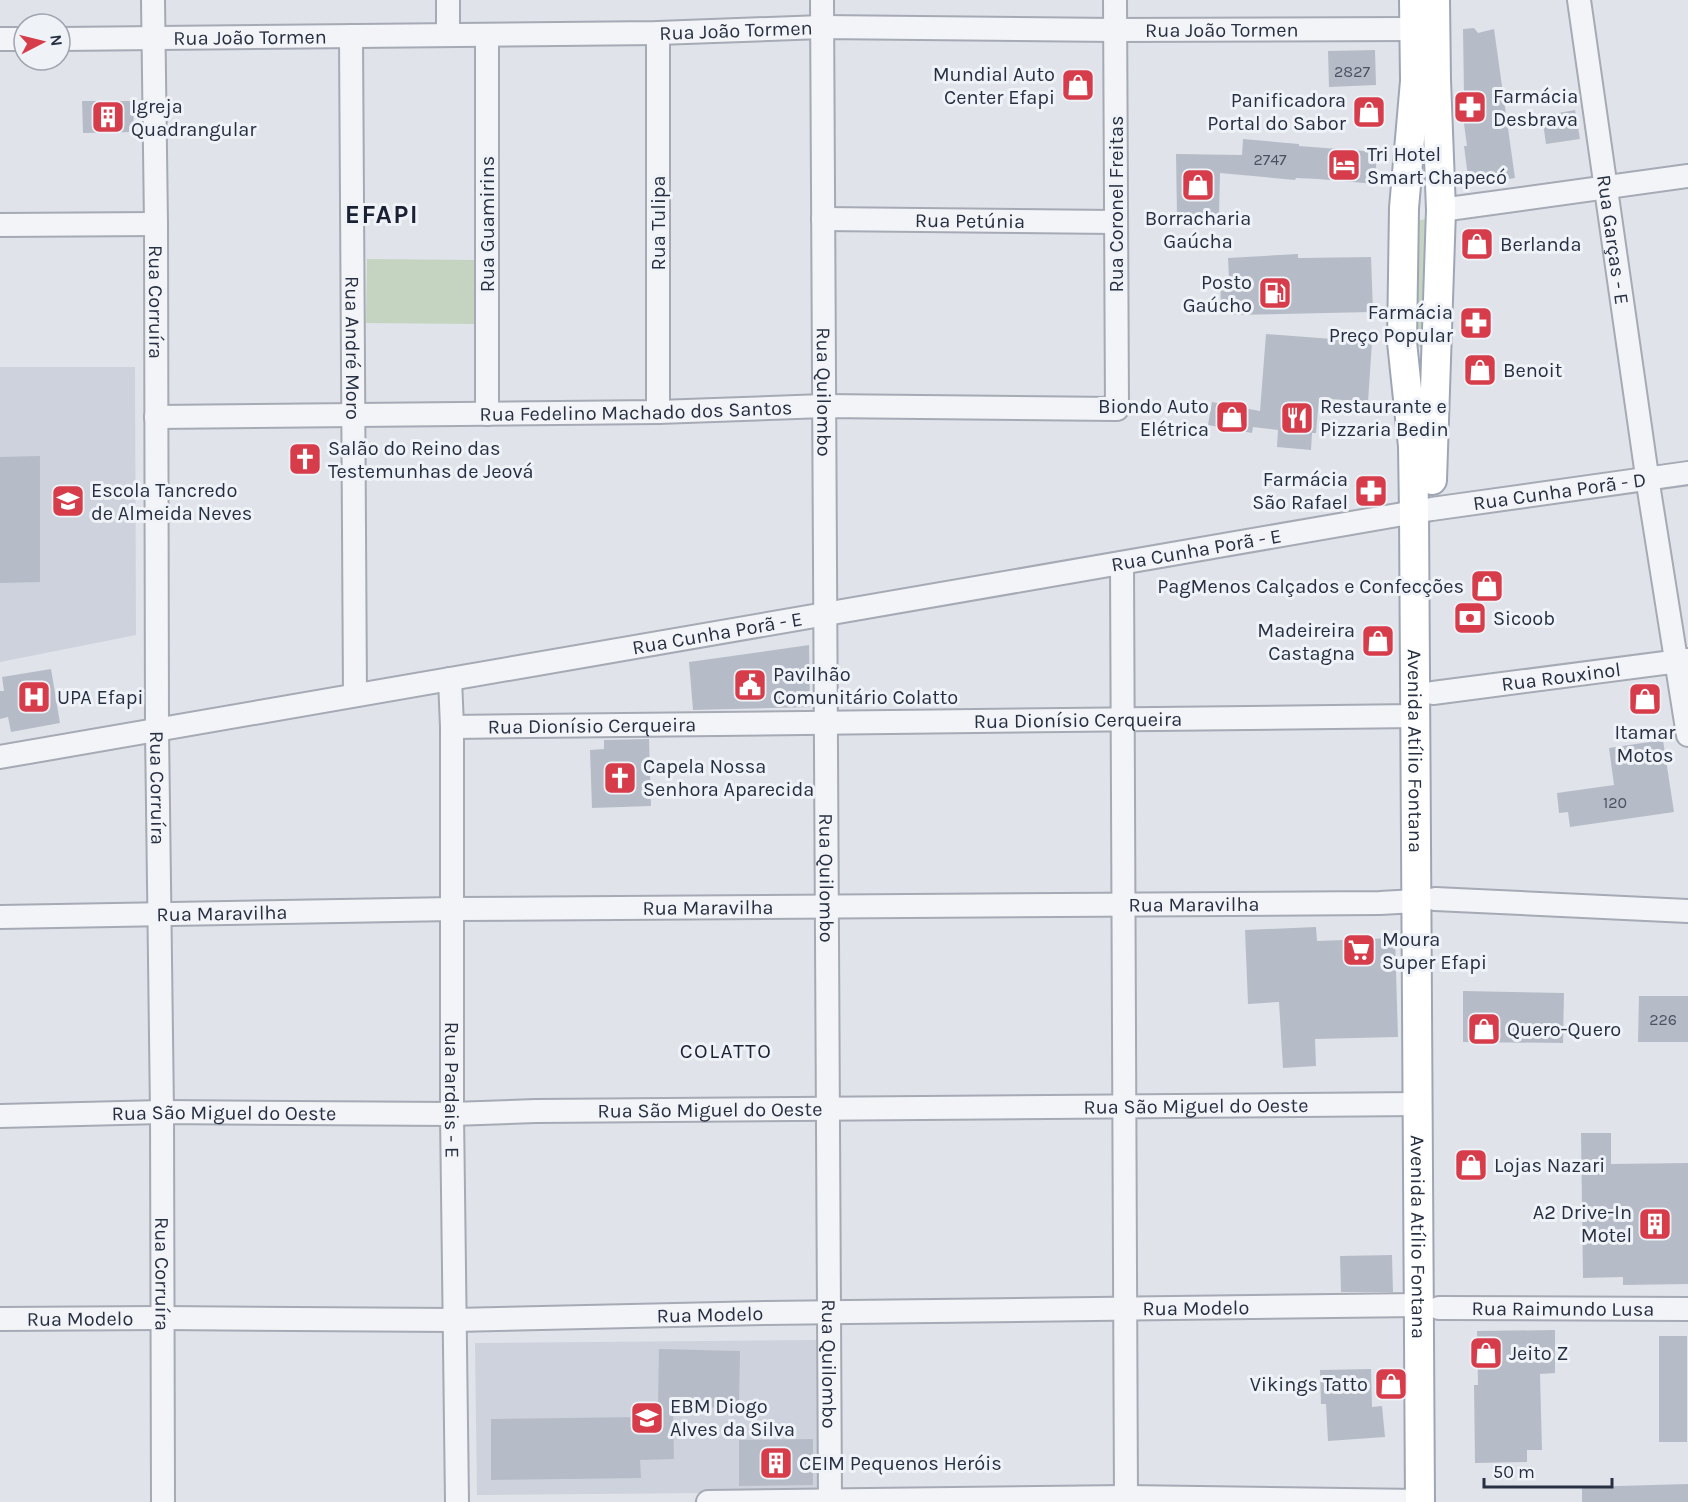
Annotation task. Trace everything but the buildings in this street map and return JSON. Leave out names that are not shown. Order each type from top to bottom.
[{"type":"main road","name":"Avenida Atílio Fontana","points":[[1414,0],[1415,81],[1404,208],[1401,342],[1423,511],[1433,693],[1418,1104],[1429,1306]]},
{"type":"main road","name":"Avenida Atílio Fontana","points":[[1427,1502],[1429,1306],[1425,900],[1416,716],[1423,511],[1432,445],[1438,345],[1441,210],[1435,0]]},
{"type":"main road","points":[[1404,208],[1413,203],[1423,202],[1432,204],[1441,210]]},
{"type":"main road","points":[[1401,342],[1409,349],[1419,352],[1429,351],[1438,345]]},
{"type":"street","name":"Rua Corruíra","points":[[153,0],[163,1502]]},
{"type":"street","points":[[448,0],[448,35]]},
{"type":"street","name":"Rua Quilombo","points":[[822,0],[830,1501]]},
{"type":"street","name":"Rua Coronel Freitas","points":[[1115,0],[1117,409]]},
{"type":"street","name":"Rua Garças - E","points":[[1579,0],[1647,478],[1682,661],[1688,735]]},
{"type":"street","name":"Rua João Tormen","points":[[72,39],[658,33],[822,27],[1115,30],[1413,29]]},
{"type":"street","name":"Rua Tulipa","points":[[658,33],[658,412]]},
{"type":"street","name":"Rua Guamirins","points":[[487,414],[488,35]]},
{"type":"street","name":"Rua André Moro","points":[[351,36],[355,695]]},
{"type":"street","points":[[1441,210],[1688,176]]},
{"type":"street","name":"Rua Petúnia","points":[[823,219],[1116,222]]},
{"type":"street","points":[[0,225],[156,224]]},
{"type":"street","name":"Rua Fedelino Machado dos Santos","points":[[156,417],[658,412],[824,406],[1117,409]]},
{"type":"street","name":"Rua Cunha Porã - D","points":[[1423,511],[1688,473]]},
{"type":"street","name":"Rua Cunha Porã - E","points":[[0,757],[1423,511]]},
{"type":"street","points":[[1122,563],[1126,1499]]},
{"type":"street","name":"Rua Rouxinol","points":[[1433,693],[1682,661]]},
{"type":"street","name":"Rua Pardais - E","points":[[450,679],[457,1502]]},
{"type":"street","name":"Rua Dionísio Cerqueira","points":[[452,727],[1416,716]]},
{"type":"street","name":"Rua Maravilha","points":[[0,917],[453,909],[1380,903],[1425,900],[1688,910]]},
{"type":"street","name":"Rua São Miguel do Oeste","points":[[0,1116],[162,1112],[452,1114],[1418,1104]]},
{"type":"street","name":"Rua Modelo","points":[[0,1319],[454,1320],[830,1312],[1429,1306]]},
{"type":"street","name":"Rua Raimundo Lusa","points":[[1429,1306],[1688,1309]]},
{"type":"street","points":[[708,1502],[1126,1499],[1427,1502]]},
{"type":"shaded area","name":"Escola Tancredo de Almeida Neves","points":[[0,367],[135,367],[136,635],[0,662]]},
{"type":"shaded area","name":"EBM Diogo Alves da Silva","points":[[817,1340],[818,1492],[477,1495],[475,1343]]},
{"type":"green space","points":[[1426,219],[1432,221],[1422,348],[1415,346],[1416,221]]},
{"type":"green space","points":[[367,259],[474,260],[474,324],[366,323]]},
{"type":"place","name":"Mundial Auto Center Efapi","points":[[1078,85]]},
{"type":"place","name":"Farmácia Desbrava","points":[[1470,107]]},
{"type":"place","name":"Panificadora Portal do Sabor","points":[[1369,112]]},
{"type":"place","name":"Igreja Quadrangular","points":[[108,117]]},
{"type":"place","name":"Tri Hotel Smart Chapecó","points":[[1344,165]]},
{"type":"place","name":"Borracharia Gaúcha","points":[[1198,185]]},
{"type":"place","name":"Berlanda","points":[[1477,244]]},
{"type":"place","name":"Posto Gaúcho","points":[[1275,293]]},
{"type":"place","name":"Farmácia Preço Popular","points":[[1476,323]]},
{"type":"place","name":"Benoit","points":[[1480,370]]},
{"type":"place","name":"Biondo Auto Elétrica","points":[[1232,417]]},
{"type":"place","name":"Restaurante e Pizzaria Bedin","points":[[1297,418]]},
{"type":"place","name":"Salão do Reino das Testemunhas de Jeová","points":[[305,459]]},
{"type":"place","name":"Farmácia São Rafael","points":[[1371,491]]},
{"type":"place","name":"Escola Tancredo de Almeida Neves","points":[[68,501]]},
{"type":"place","name":"PagMenos Calçados e Confecções","points":[[1487,586]]},
{"type":"place","name":"Sicoob","points":[[1470,618]]},
{"type":"place","name":"Madeireira Castagna","points":[[1378,641]]},
{"type":"place","name":"Pavilhão Comunitário Colatto","points":[[750,685]]},
{"type":"place","name":"UPA Efapi","points":[[34,697]]},
{"type":"place","name":"Itamar Motos","points":[[1645,699]]},
{"type":"place","name":"Capela Nossa Senhora Aparecida","points":[[620,778]]},
{"type":"place","name":"Moura Super Efapi","points":[[1359,950]]},
{"type":"place","name":"Quero-Quero","points":[[1484,1029]]},
{"type":"place","name":"Lojas Nazari","points":[[1471,1165]]},
{"type":"place","name":"A2 Drive-In Motel","points":[[1655,1224]]},
{"type":"place","name":"Jeito Z","points":[[1486,1353]]},
{"type":"place","name":"Vikings Tatto","points":[[1391,1384]]},
{"type":"place","name":"EBM Diogo Alves da Silva","points":[[647,1418]]},
{"type":"place","name":"CEIM Pequenos Heróis","points":[[776,1463]]},
{"type":"district","name":"EFAPI","points":[[382,214]]},
{"type":"district","name":"COLATTO","points":[[726,1051]]}]
